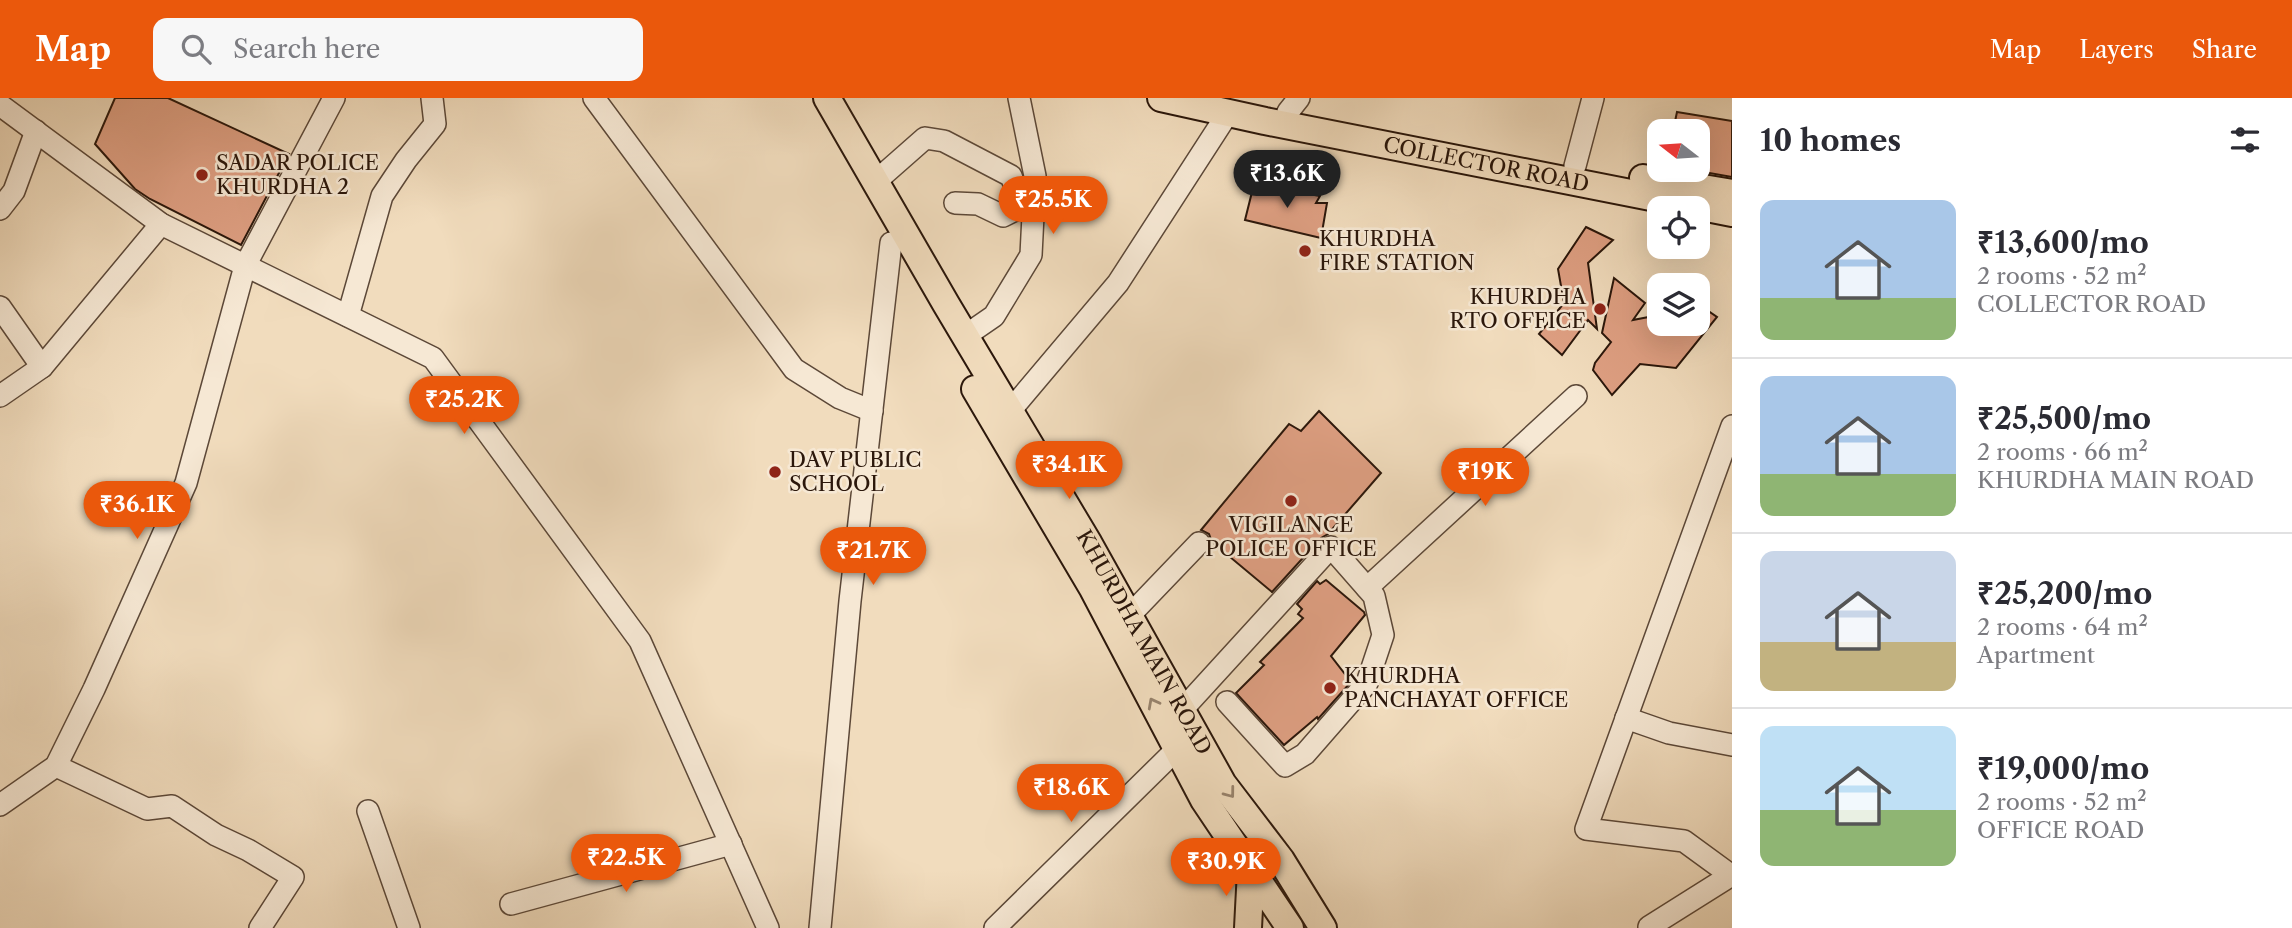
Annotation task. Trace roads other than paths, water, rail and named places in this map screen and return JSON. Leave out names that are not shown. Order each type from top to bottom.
[{"type":"main road","name":"KHURDHA MAIN ROAD","points":[[808,98],[1093,589],[1204,800],[1290,928]]},
{"type":"main road","name":"KHURDHA MAIN ROAD","points":[[827,98],[1129,616],[1223,784],[1274,851],[1323,928]]},
{"type":"main road","name":"COLLECTOR ROAD","points":[[1161,98],[1223,106],[1344,130],[1732,213]]},
{"type":"main road","name":"COLLECTOR ROAD","points":[[1223,106],[1293,105],[1344,130],[1732,193]]},
{"type":"main road","points":[[1248,928],[1251,870],[1274,851]]},
{"type":"street","points":[[0,805],[56,766],[94,689],[186,483],[246,266],[334,98]]},
{"type":"street","points":[[348,316],[382,196],[435,124],[432,98]]},
{"type":"street","points":[[593,98],[794,369],[840,398],[872,411]]},
{"type":"street","points":[[965,336],[993,316],[1031,256],[1035,176],[1019,98]]},
{"type":"street","points":[[1575,166],[1592,98]]},
{"type":"street","points":[[0,105],[161,224],[433,358],[640,641],[768,928]]},
{"type":"street","points":[[1010,411],[1118,282],[1223,106]]},
{"type":"street","points":[[0,209],[15,191],[36,131]]},
{"type":"street","points":[[875,182],[925,138],[944,141],[1012,176],[1019,197],[1015,210],[1003,216],[978,204],[955,203]]},
{"type":"street","points":[[0,396],[42,368],[161,224]]},
{"type":"street","points":[[820,928],[850,601],[891,243]]},
{"type":"street","points":[[0,307],[42,368]]},
{"type":"street","points":[[1367,588],[1576,396]]},
{"type":"street","points":[[1649,927],[1731,876],[1684,841],[1586,829],[1732,426]]},
{"type":"street","points":[[1129,616],[1199,543]]},
{"type":"street","points":[[1182,710],[1331,547],[1374,596],[1383,635],[1367,683],[1305,754],[1285,766],[1227,702]]},
{"type":"street","points":[[1626,718],[1669,733],[1732,745]]},
{"type":"street","points":[[995,928],[1177,749]]},
{"type":"street","points":[[56,766],[147,809],[172,806],[216,835],[248,850],[293,877],[260,928]]},
{"type":"street","points":[[368,811],[409,928]]},
{"type":"street","points":[[511,904],[731,844]]},
{"type":"place","name":"SADAR POLICE KHURDHA 2","points":[[202,175]]},
{"type":"place","name":"KHURDHA FIRE STATION","points":[[1305,251]]},
{"type":"place","name":"KHURDHA RTO OFFICE","points":[[1600,309]]},
{"type":"place","name":"DAV PUBLIC SCHOOL","points":[[775,472]]},
{"type":"place","name":"VIGILANCE POLICE OFFICE","points":[[1291,501]]},
{"type":"place","name":"KHURDHA PANCHAYAT OFFICE","points":[[1330,688]]}]
